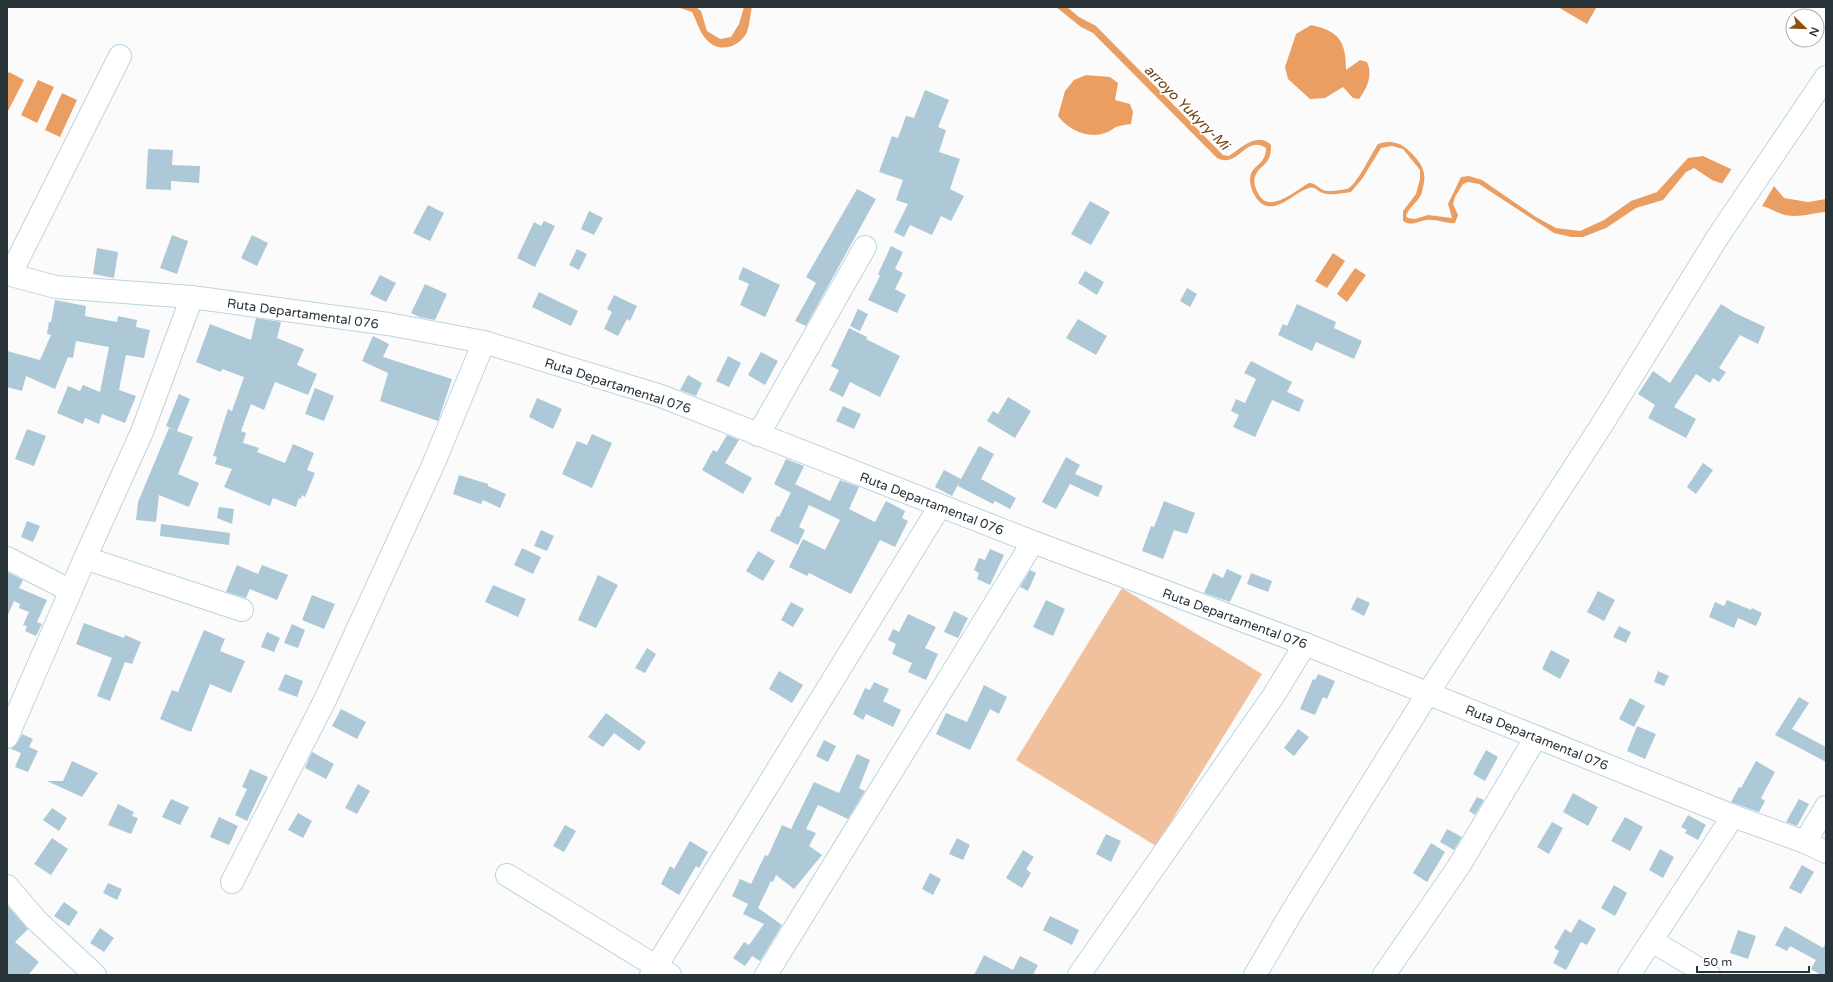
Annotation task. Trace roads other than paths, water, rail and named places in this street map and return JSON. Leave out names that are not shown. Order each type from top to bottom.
[{"type":"street","points":[[9,274],[120,56]]},
{"type":"street","points":[[1255,975],[1293,910],[1428,693],[1604,423],[1717,238],[1826,77]]},
{"type":"street","points":[[758,435],[865,247]]},
{"type":"street","name":"Ruta Departamental 076","points":[[9,274],[56,286],[192,297],[388,324],[484,342],[661,396],[1033,542],[1305,644],[1733,816],[1805,842],[1826,852]]},
{"type":"street","points":[[7,737],[142,432],[192,297]]},
{"type":"street","points":[[232,882],[325,700],[434,465],[484,342]]},
{"type":"street","points":[[507,875],[659,972],[940,506]]},
{"type":"street","points":[[766,975],[1033,542]]},
{"type":"street","points":[[7,558],[71,591]]},
{"type":"street","points":[[85,558],[242,610]]},
{"type":"street","points":[[1079,975],[1274,695],[1305,644]]},
{"type":"street","points":[[1384,975],[1459,866],[1536,737]]},
{"type":"street","points":[[1805,842],[1826,807]]},
{"type":"street","points":[[1629,975],[1733,816]]},
{"type":"street","points":[[7,886],[36,920],[95,975]]},
{"type":"street","points":[[1652,941],[1708,975]]},
{"type":"water label","name":"arroyo Yukyry-Mi","points":[[1187,107]]}]
